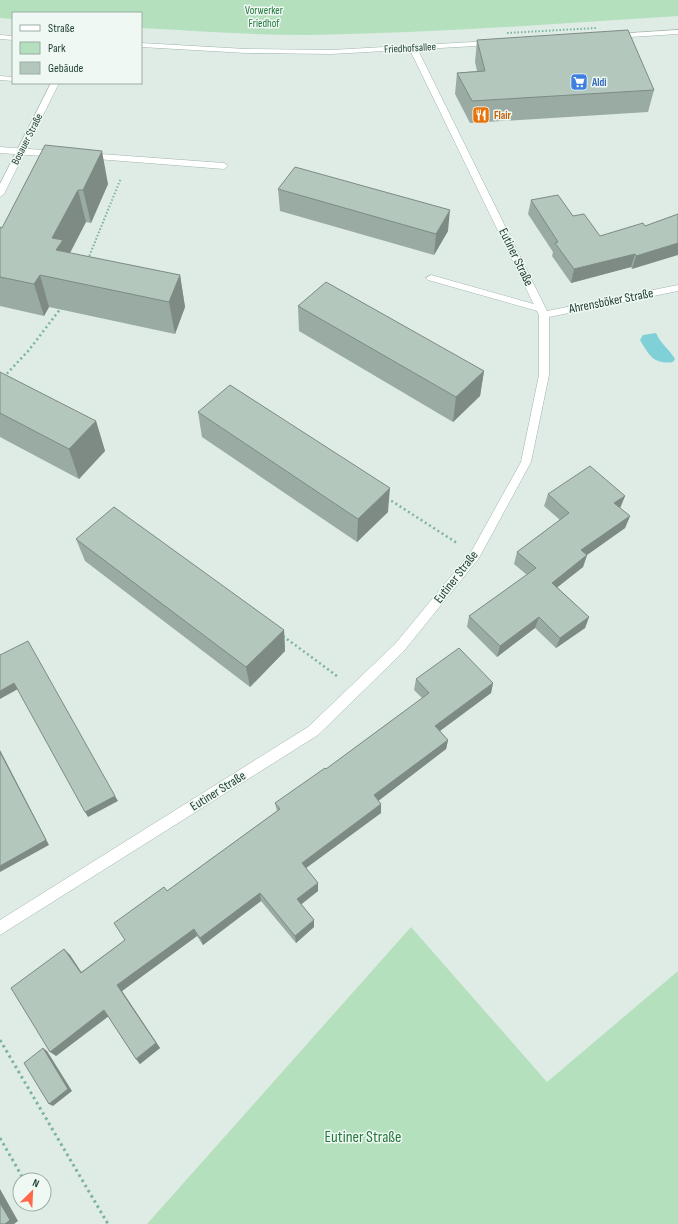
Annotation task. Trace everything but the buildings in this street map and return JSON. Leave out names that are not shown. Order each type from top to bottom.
[{"type":"street","points":[[603,36],[678,32]]},
{"type":"street","points":[[0,38],[12,38]]},
{"type":"street","name":"Friedhofsallee","points":[[142,45],[246,51],[308,52],[413,48],[500,42]]},
{"type":"street","name":"Eutiner Straße","points":[[0,928],[313,731],[399,648],[475,555],[526,462],[544,374],[543,312],[413,48]]},
{"type":"street","points":[[0,78],[12,79]]},
{"type":"street","name":"Bosauer Straße","points":[[0,194],[19,151],[31,133],[54,84]]},
{"type":"street","points":[[0,150],[66,154]]},
{"type":"street","points":[[81,156],[224,166]]},
{"type":"street","points":[[431,278],[543,312]]},
{"type":"street","name":"Ahrensböker Straße","points":[[543,312],[678,288]]},
{"type":"path","points":[[86,264],[128,159]]},
{"type":"path","points":[[0,381],[29,350],[65,303]]},
{"type":"path","points":[[381,495],[475,555]]},
{"type":"path","points":[[279,633],[356,690]]},
{"type":"path","points":[[0,1040],[108,1224]]},
{"type":"path","points":[[0,1138],[19,1172]]},
{"type":"green space","name":"Vorwerker Friedhof","points":[[0,0],[678,0],[678,16],[539,25],[353,34],[286,35],[142,28],[142,12],[12,12],[12,19],[0,18]]},
{"type":"green space","points":[[411,927],[547,1082],[678,971],[678,1224],[147,1224]]},
{"type":"water","points":[[656,333],[675,359],[673,362],[661,362],[653,358],[640,340],[643,335]]},
{"type":"place","name":"Aldi","points":[[579,82]]},
{"type":"place","name":"Flair","points":[[481,115]]}]
